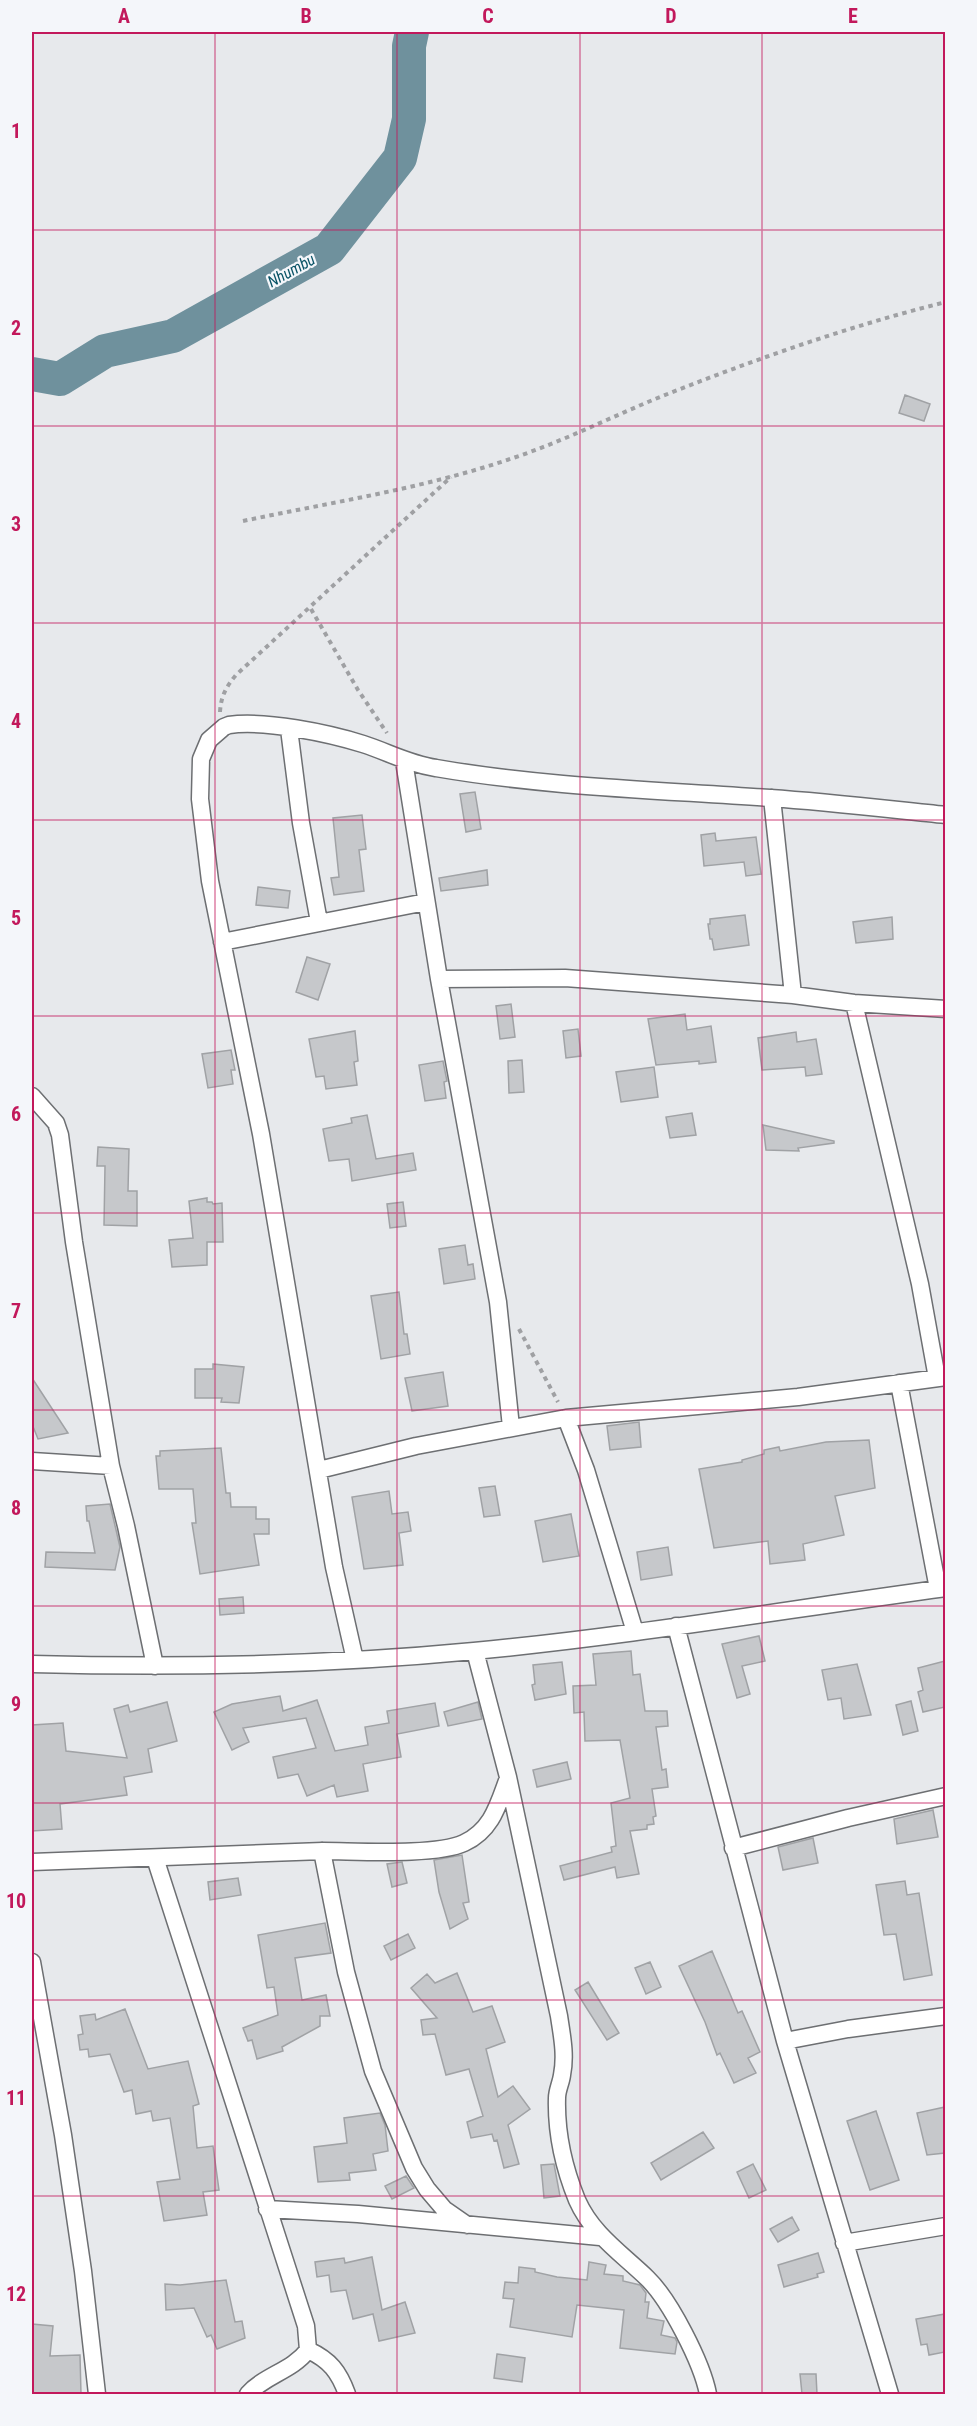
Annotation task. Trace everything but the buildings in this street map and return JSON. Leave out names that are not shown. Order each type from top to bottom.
[{"type":"street","points":[[355,1660],[334,1567],[261,1134],[210,882],[200,799],[201,759],[209,740],[224,727],[238,724],[289,729],[326,735],[364,745],[404,761],[435,768],[549,782],[772,798],[945,814]]},
{"type":"street","points":[[289,729],[301,824],[319,922]]},
{"type":"street","points":[[404,761],[439,980],[498,1302],[512,1427]]},
{"type":"street","points":[[772,798],[793,995]]},
{"type":"street","points":[[222,942],[426,902]]},
{"type":"street","points":[[439,980],[565,978],[793,995],[854,1004],[945,1009]]},
{"type":"street","points":[[319,1470],[416,1446],[566,1418],[798,1397],[941,1378],[854,1004]]},
{"type":"street","points":[[32,1096],[56,1123],[60,1135],[74,1242],[111,1466],[155,1666]]},
{"type":"street","points":[[32,1664],[155,1666],[355,1660],[475,1651],[635,1632],[942,1589],[899,1383]]},
{"type":"street","points":[[566,1418],[589,1480],[635,1632]]},
{"type":"street","points":[[32,1461],[111,1466]]},
{"type":"street","points":[[676,1626],[785,2042],[890,2394]]},
{"type":"street","points":[[475,1651],[508,1777],[559,2016],[564,2048],[562,2075],[557,2095],[563,2157],[578,2203],[600,2237],[649,2280],[660,2294],[693,2351],[708,2394]]},
{"type":"street","points":[[32,1862],[322,1851],[430,1850],[463,1844],[486,1828],[495,1813],[508,1777]]},
{"type":"street","points":[[733,1848],[945,1796]]},
{"type":"street","points":[[322,1851],[346,1972],[373,2071],[414,2168],[426,2189],[444,2209],[467,2225]]},
{"type":"street","points":[[155,1858],[306,2326],[308,2350],[296,2363],[262,2381],[248,2394]]},
{"type":"street","points":[[32,1962],[63,2135],[83,2271],[97,2394]]},
{"type":"street","points":[[785,2042],[848,2029],[945,2016]]},
{"type":"street","points":[[267,2209],[358,2214],[600,2237]]},
{"type":"street","points":[[844,2243],[945,2226]]},
{"type":"street","points":[[308,2350],[330,2362],[337,2371],[347,2394]]},
{"type":"path","points":[[243,521],[454,475],[510,459],[565,440],[659,397],[789,349],[945,303]]},
{"type":"path","points":[[220,731],[220,700],[225,688],[236,675],[311,609],[401,522],[454,475]]},
{"type":"path","points":[[311,609],[358,690],[394,741]]},
{"type":"path","points":[[498,1302],[526,1339],[566,1418]]},
{"type":"waterway","name":"Nhumbu","points":[[32,374],[60,379],[105,351],[173,336],[329,249],[400,158],[409,119],[409,46],[412,32]]}]
